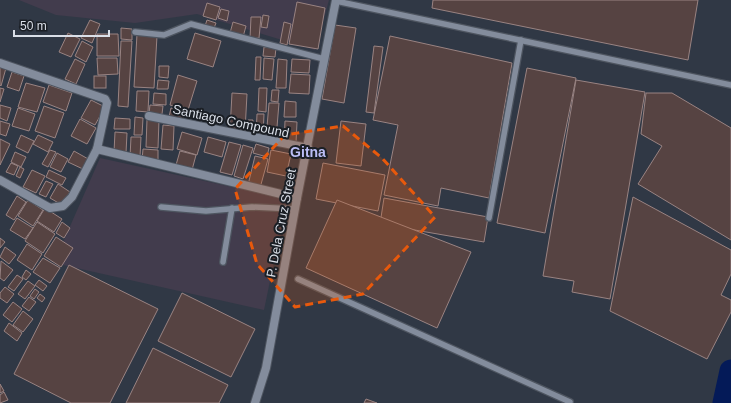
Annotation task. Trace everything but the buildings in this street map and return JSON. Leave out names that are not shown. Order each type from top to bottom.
[{"type":"street","name":"P. Dela Cruz Street","points":[[255,403],[266,368],[297,198],[336,1]]},
{"type":"street","points":[[0,63],[105,99],[107,103],[106,115],[97,149],[72,197],[63,206],[50,208],[0,180]]},
{"type":"street","name":"Santiago Compound","points":[[149,116],[308,148]]},
{"type":"street","points":[[97,149],[297,198]]},
{"type":"lane","points":[[336,1],[731,86]]},
{"type":"lane","points":[[135,32],[164,35],[188,24],[194,24],[324,59]]},
{"type":"lane","points":[[489,218],[521,40]]},
{"type":"lane","points":[[161,207],[206,211],[252,207],[295,209]]},
{"type":"lane","points":[[223,262],[232,208]]},
{"type":"lane","points":[[298,279],[570,402]]},
{"type":"highlighted area","points":[[343,126],[382,158],[435,217],[363,294],[295,307],[257,264],[235,189],[285,135]]},
{"type":"shaded area","points":[[19,0],[329,0],[315,50],[197,14],[135,23],[56,15]]},
{"type":"shaded area","points":[[100,158],[287,199],[264,310],[54,263]]},
{"type":"waterway","points":[[724,403],[731,371]]},
{"type":"district","name":"Gitna","points":[[308,152]]}]
